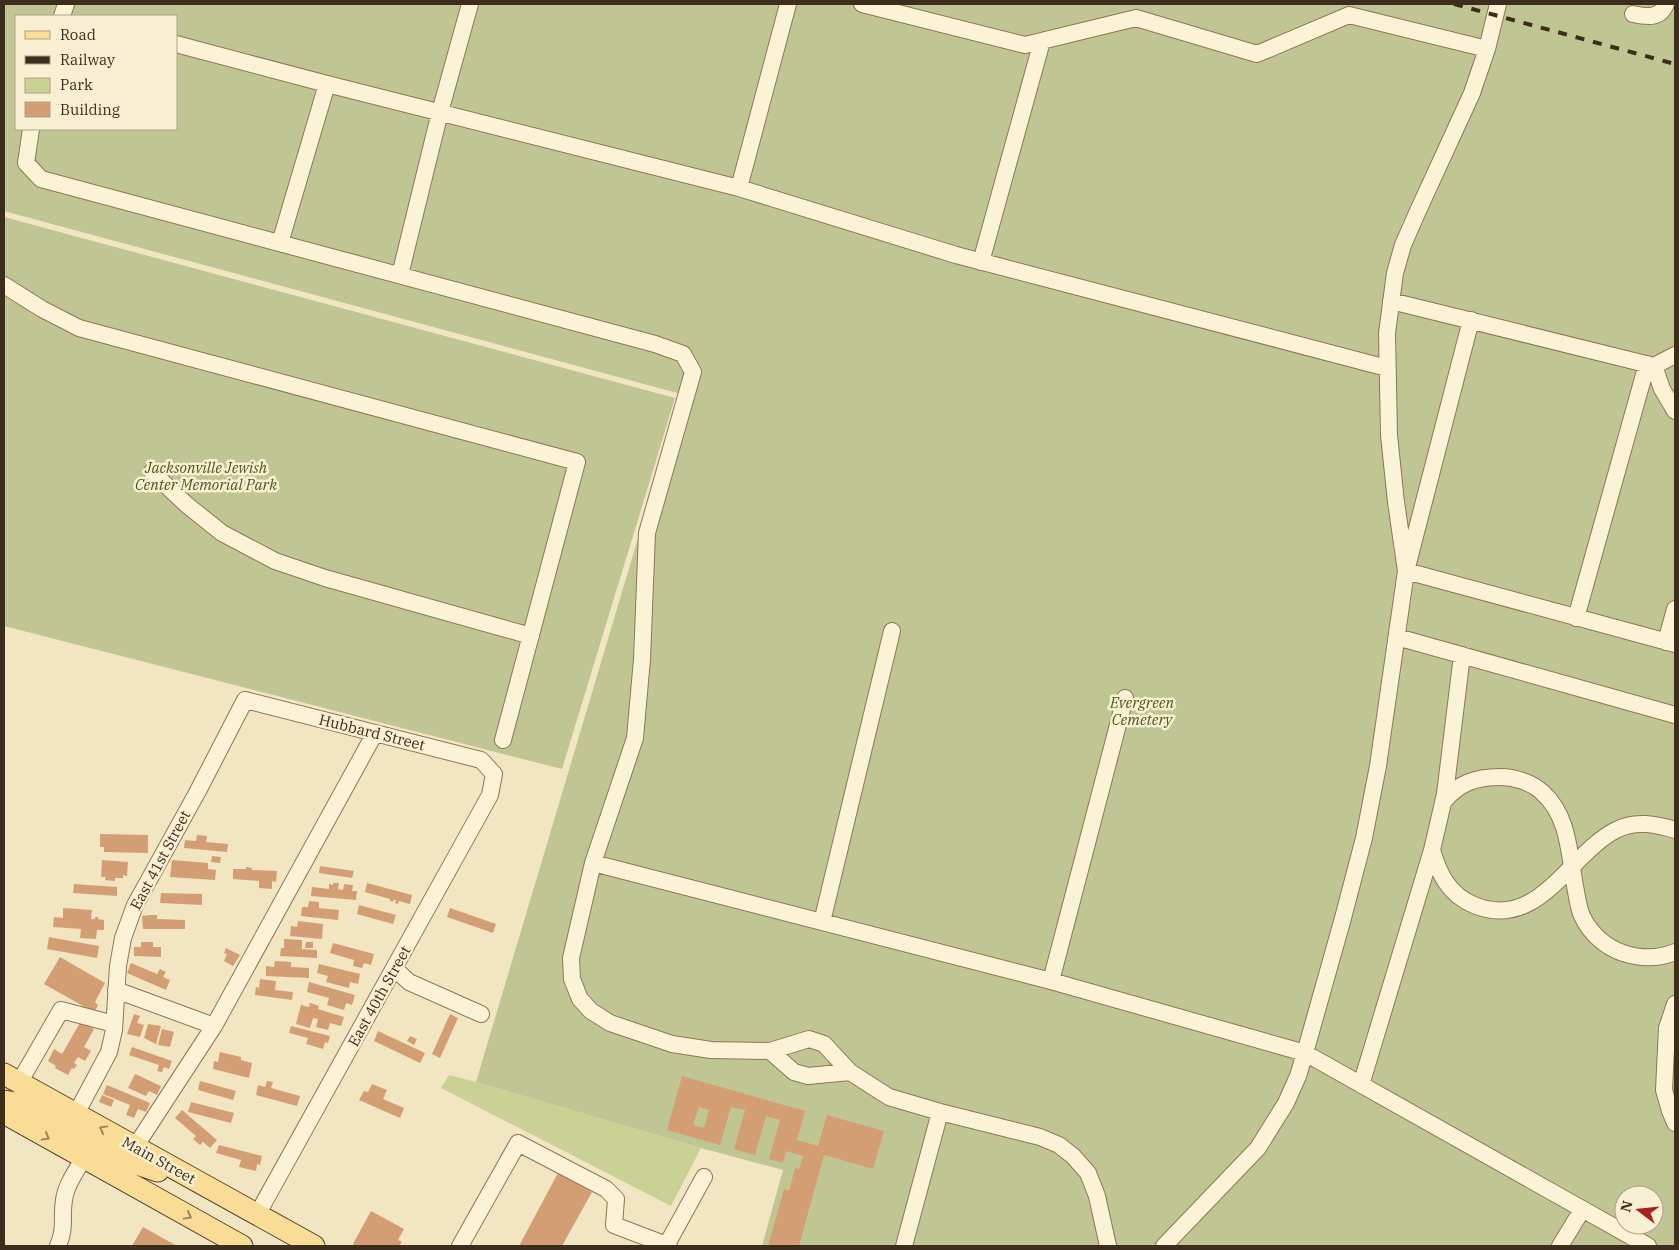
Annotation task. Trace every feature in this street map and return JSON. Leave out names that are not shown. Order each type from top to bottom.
[{"type":"main road","name":"Main Street","points":[[12,1078],[314,1246]]},
{"type":"main road","points":[[4,1101],[16,1103],[35,1112],[126,1160],[215,1192]]},
{"type":"main road","points":[[4,1113],[242,1246]]},
{"type":"street","points":[[400,275],[440,112],[470,4]]},
{"type":"street","points":[[739,188],[788,4]]},
{"type":"street","points":[[862,4],[1025,45],[1136,18],[1257,54],[1349,15],[1487,49]]},
{"type":"street","points":[[1406,571],[1389,435],[1387,334],[1391,301],[1404,245],[1416,213],[1472,93],[1487,49],[1498,4]]},
{"type":"street","points":[[1633,14],[1648,17],[1656,15],[1664,10],[1666,4]]},
{"type":"street","points":[[981,262],[1042,41]]},
{"type":"street","points":[[178,45],[739,188],[981,262],[1387,368]]},
{"type":"street","points":[[280,243],[327,84]]},
{"type":"street","points":[[31,130],[26,163],[41,179],[655,344],[683,354],[692,372],[646,533],[642,659],[635,738],[593,863],[571,958],[572,979],[580,999],[591,1011],[610,1023],[672,1044],[711,1050],[770,1051],[809,1039],[824,1044],[850,1072],[889,1097],[1040,1137],[1059,1145],[1073,1156],[1088,1173],[1097,1196],[1108,1246]]},
{"type":"street","points":[[4,285],[42,309],[79,328],[577,462],[503,740]]},
{"type":"street","points":[[1391,301],[1651,365],[1675,355]]},
{"type":"street","points":[[1164,1246],[1258,1148],[1275,1123],[1298,1076],[1364,838],[1378,766],[1406,571],[1471,320]]},
{"type":"street","points":[[1651,365],[1662,389],[1675,410]]},
{"type":"street","points":[[1576,618],[1651,365]]},
{"type":"street","points":[[152,472],[187,505],[222,533],[275,561],[325,578],[531,636]]},
{"type":"street","points":[[1406,571],[1671,643],[1675,609]]},
{"type":"street","points":[[822,922],[892,631]]},
{"type":"street","points":[[1396,637],[1675,715]]},
{"type":"street","points":[[1362,1085],[1432,850],[1443,802],[1462,656]]},
{"type":"street","points":[[1050,981],[1125,698]]},
{"type":"street","name":"Hubbard Street","points":[[245,700],[481,760],[494,774]]},
{"type":"street","name":"East 41st Street","points":[[76,1114],[110,1052],[118,966],[123,938],[135,905],[198,791],[245,700]]},
{"type":"street","points":[[135,1147],[214,1026],[375,733]]},
{"type":"street","name":"East 40th Street","points":[[257,1215],[490,795],[494,774]]},
{"type":"street","points":[[1443,802],[1458,787],[1472,780],[1488,777],[1506,777],[1522,780],[1538,788],[1550,799],[1560,814],[1566,831],[1581,914],[1588,928],[1600,940],[1615,950],[1632,956],[1650,958],[1675,952]]},
{"type":"street","points":[[1432,850],[1437,870],[1454,893],[1466,902],[1490,910],[1506,911],[1532,901],[1554,885],[1602,839],[1617,829],[1634,824],[1647,823],[1675,830]]},
{"type":"street","points":[[593,863],[1050,981],[1305,1053],[1648,1246]]},
{"type":"street","points":[[394,968],[409,982],[481,1014]]},
{"type":"street","points":[[116,990],[214,1026]]},
{"type":"street","points":[[1675,1004],[1667,1028],[1664,1090],[1675,1123]]},
{"type":"street","points":[[12,1078],[61,1010],[114,1024]]},
{"type":"street","points":[[770,1051],[794,1072],[808,1076],[850,1072]]},
{"type":"street","points":[[904,1246],[940,1112]]},
{"type":"street","points":[[463,1240],[518,1143],[606,1189],[616,1199],[614,1225],[667,1246],[704,1178]]},
{"type":"street","points":[[58,1246],[64,1227],[63,1211],[66,1189],[84,1158]]},
{"type":"street","points":[[1560,1246],[1582,1210]]},
{"type":"green space","name":"Evergreen Cemetery","points":[[4,4],[1675,4],[1675,1246],[762,1246],[783,1170],[476,1082],[681,394],[4,211]]},
{"type":"green space","name":"Jacksonville Jewish Center Memorial Park","points":[[4,217],[675,398],[562,769],[4,626]]},
{"type":"green space","points":[[449,1075],[701,1148],[671,1206],[441,1088]]},
{"type":"building","points":[[100,834],[148,835],[148,853],[104,852],[104,847],[100,847]]},
{"type":"building","points":[[197,835],[207,836],[206,842],[228,844],[227,852],[184,848],[185,840],[196,841]]},
{"type":"building","points":[[212,856],[221,857],[220,863],[211,862]]},
{"type":"building","points":[[102,860],[128,862],[127,876],[123,875],[123,878],[115,878],[115,881],[105,880],[106,877],[101,877]]},
{"type":"building","points":[[172,860],[208,863],[208,869],[216,870],[215,880],[170,877]]},
{"type":"building","points":[[320,866],[354,871],[352,878],[319,873]]},
{"type":"building","points":[[246,867],[252,868],[252,870],[277,871],[276,882],[272,881],[272,889],[259,888],[259,881],[233,879],[233,869],[246,869]]},
{"type":"building","points":[[333,883],[339,883],[338,889],[343,890],[344,884],[353,885],[352,891],[357,891],[356,900],[311,896],[312,887],[329,889],[329,884],[333,885]]},
{"type":"building","points":[[367,883],[412,895],[410,904],[399,901],[398,904],[395,903],[396,900],[393,900],[393,902],[390,899],[365,892]]},
{"type":"building","points":[[74,884],[117,887],[117,896],[73,893]]},
{"type":"building","points":[[161,893],[202,894],[202,905],[160,903]]},
{"type":"building","points":[[309,901],[319,902],[319,908],[339,910],[338,920],[301,916],[302,907],[308,907]]},
{"type":"building","points":[[359,905],[396,915],[393,924],[357,914]]},
{"type":"building","points":[[63,908],[92,910],[91,919],[98,917],[98,919],[104,920],[104,930],[97,930],[96,939],[80,938],[81,929],[53,927],[54,917],[63,918]]},
{"type":"building","points":[[450,908],[496,924],[493,933],[447,917]]},
{"type":"building","points":[[157,915],[157,919],[185,920],[185,929],[143,929],[142,916]]},
{"type":"building","points":[[298,921],[323,924],[322,939],[290,936],[291,926],[297,927]]},
{"type":"building","points":[[49,937],[99,946],[97,958],[47,949]]},
{"type":"building","points":[[284,939],[302,940],[302,949],[317,950],[317,958],[280,956],[281,948],[284,948]]},
{"type":"building","points":[[141,942],[153,942],[153,947],[161,947],[161,957],[134,956],[134,947],[141,947]]},
{"type":"building","points":[[306,942],[313,942],[313,948],[305,948]]},
{"type":"building","points":[[333,943],[374,954],[371,965],[364,963],[362,968],[353,966],[354,960],[330,953]]},
{"type":"building","points":[[226,948],[240,955],[233,966],[224,961],[227,954],[224,953]]},
{"type":"building","points":[[60,957],[105,983],[95,1002],[98,1005],[95,1011],[44,984]]},
{"type":"building","points":[[275,961],[291,962],[291,967],[309,968],[309,978],[266,976],[266,966],[274,967]]},
{"type":"building","points":[[131,963],[157,974],[160,969],[166,972],[163,977],[170,980],[166,990],[127,973]]},
{"type":"building","points":[[319,964],[360,974],[358,984],[350,982],[349,988],[326,982],[328,976],[317,973]]},
{"type":"building","points":[[260,979],[276,981],[275,990],[293,992],[292,1000],[255,995],[256,987],[259,988]]},
{"type":"building","points":[[309,982],[355,995],[352,1005],[346,1003],[344,1010],[327,1005],[329,998],[307,992]]},
{"type":"building","points":[[310,1003],[319,1006],[318,1009],[344,1017],[341,1026],[330,1023],[328,1030],[316,1027],[318,1019],[313,1018],[310,1028],[296,1024],[301,1005],[309,1007]]},
{"type":"building","points":[[134,1014],[140,1016],[137,1023],[144,1025],[140,1037],[127,1034]]},
{"type":"building","points":[[450,1014],[458,1018],[440,1058],[432,1054]]},
{"type":"building","points":[[81,1021],[94,1029],[84,1047],[91,1051],[85,1061],[78,1057],[74,1063],[77,1065],[74,1069],[72,1068],[68,1075],[55,1068],[56,1066],[48,1061],[54,1049],[62,1054]]},
{"type":"building","points":[[148,1024],[161,1026],[156,1044],[144,1038]]},
{"type":"building","points":[[291,1026],[330,1036],[328,1043],[325,1042],[323,1049],[306,1044],[308,1038],[289,1033]]},
{"type":"building","points":[[162,1029],[174,1032],[170,1047],[158,1045]]},
{"type":"building","points":[[378,1031],[425,1053],[420,1063],[374,1041]]},
{"type":"building","points":[[410,1036],[417,1039],[414,1045],[407,1041]]},
{"type":"building","points":[[132,1047],[172,1061],[169,1069],[164,1067],[162,1072],[157,1071],[159,1065],[129,1055]]},
{"type":"building","points":[[220,1052],[241,1057],[241,1060],[252,1063],[249,1078],[213,1069],[214,1061],[218,1062]]},
{"type":"building","points":[[135,1074],[161,1086],[157,1095],[149,1091],[146,1096],[128,1088]]},
{"type":"building","points":[[682,1076],[805,1111],[797,1140],[818,1146],[827,1115],[884,1131],[873,1169],[824,1155],[799,1246],[768,1246],[784,1189],[789,1191],[795,1168],[799,1169],[803,1156],[786,1151],[783,1163],[769,1159],[780,1120],[766,1116],[755,1155],[734,1149],[745,1110],[731,1107],[720,1145],[667,1130]],"holes":[[[699,1107],[709,1110],[704,1128],[693,1125]]]},
{"type":"building","points":[[200,1081],[236,1091],[233,1100],[198,1090]]},
{"type":"building","points":[[267,1081],[273,1082],[271,1088],[300,1096],[297,1106],[256,1095],[258,1085],[265,1087]]},
{"type":"building","points":[[372,1084],[387,1090],[383,1099],[404,1108],[400,1118],[359,1100],[364,1091],[368,1092]]},
{"type":"building","points":[[107,1085],[150,1103],[146,1112],[138,1109],[134,1118],[126,1115],[130,1105],[103,1094]]},
{"type":"building","points":[[102,1095],[114,1100],[111,1107],[99,1102]]},
{"type":"building","points":[[191,1102],[234,1113],[231,1123],[188,1112]]},
{"type":"building","points":[[182,1110],[217,1140],[210,1148],[203,1142],[200,1145],[193,1139],[196,1136],[175,1118]]},
{"type":"building","points":[[219,1145],[262,1156],[260,1165],[257,1164],[256,1171],[239,1167],[241,1160],[216,1153]]},
{"type":"building","points":[[558,1173],[592,1192],[562,1246],[519,1246]]},
{"type":"building","points":[[371,1211],[404,1229],[398,1240],[402,1242],[399,1246],[356,1246],[353,1244]]},
{"type":"building","points":[[143,1227],[177,1246],[132,1246]]},
{"type":"railway","points":[[1454,4],[1675,64]]}]
